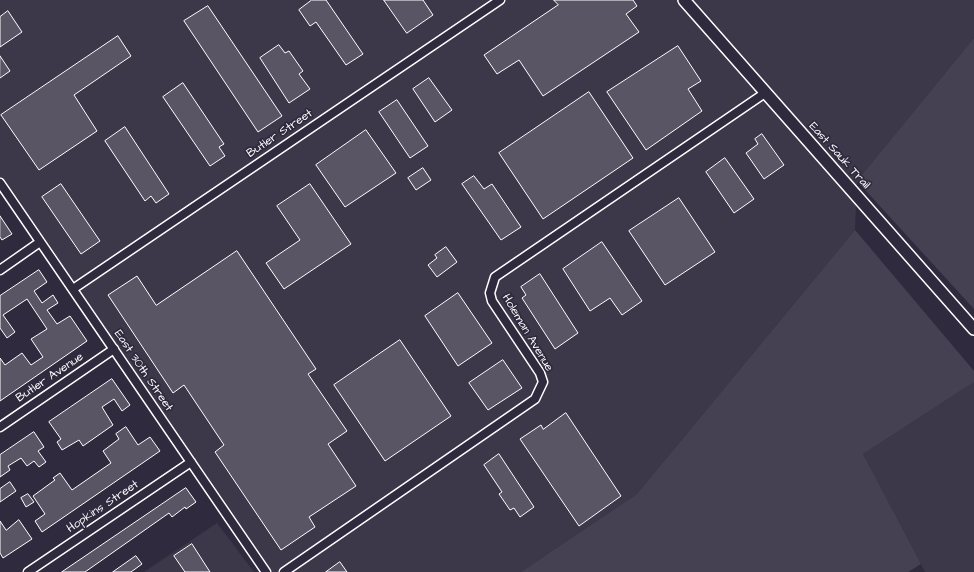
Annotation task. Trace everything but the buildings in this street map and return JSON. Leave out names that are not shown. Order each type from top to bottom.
[{"type":"main road","name":"East Sauk Trail","points":[[684,0],[974,329]]},
{"type":"street","name":"Butler Street","points":[[73,289],[500,0]]},
{"type":"street","name":"Holeman Avenue","points":[[284,572],[535,399],[543,382],[540,373],[492,301],[490,293],[495,277],[765,92]]},
{"type":"street","name":"East 30th Street","points":[[0,183],[191,462],[262,571]]},
{"type":"street","points":[[0,270],[40,242]]},
{"type":"street","name":"Butler Avenue","points":[[0,427],[114,349]]},
{"type":"street","name":"Hopkins Street","points":[[28,572],[191,462]]},
{"type":"shaded area","points":[[0,0],[974,0],[974,38],[857,181],[855,230],[637,494],[521,572],[262,572],[0,185]]},
{"type":"shaded area","points":[[974,38],[974,309],[857,181]]},
{"type":"shaded area","points":[[855,230],[974,371],[974,382],[863,454],[921,564],[908,572],[521,572],[637,494]]},
{"type":"shaded area","points":[[974,382],[974,572],[925,572],[863,454]]},
{"type":"shaded area","points":[[217,523],[254,572],[144,572]]}]
